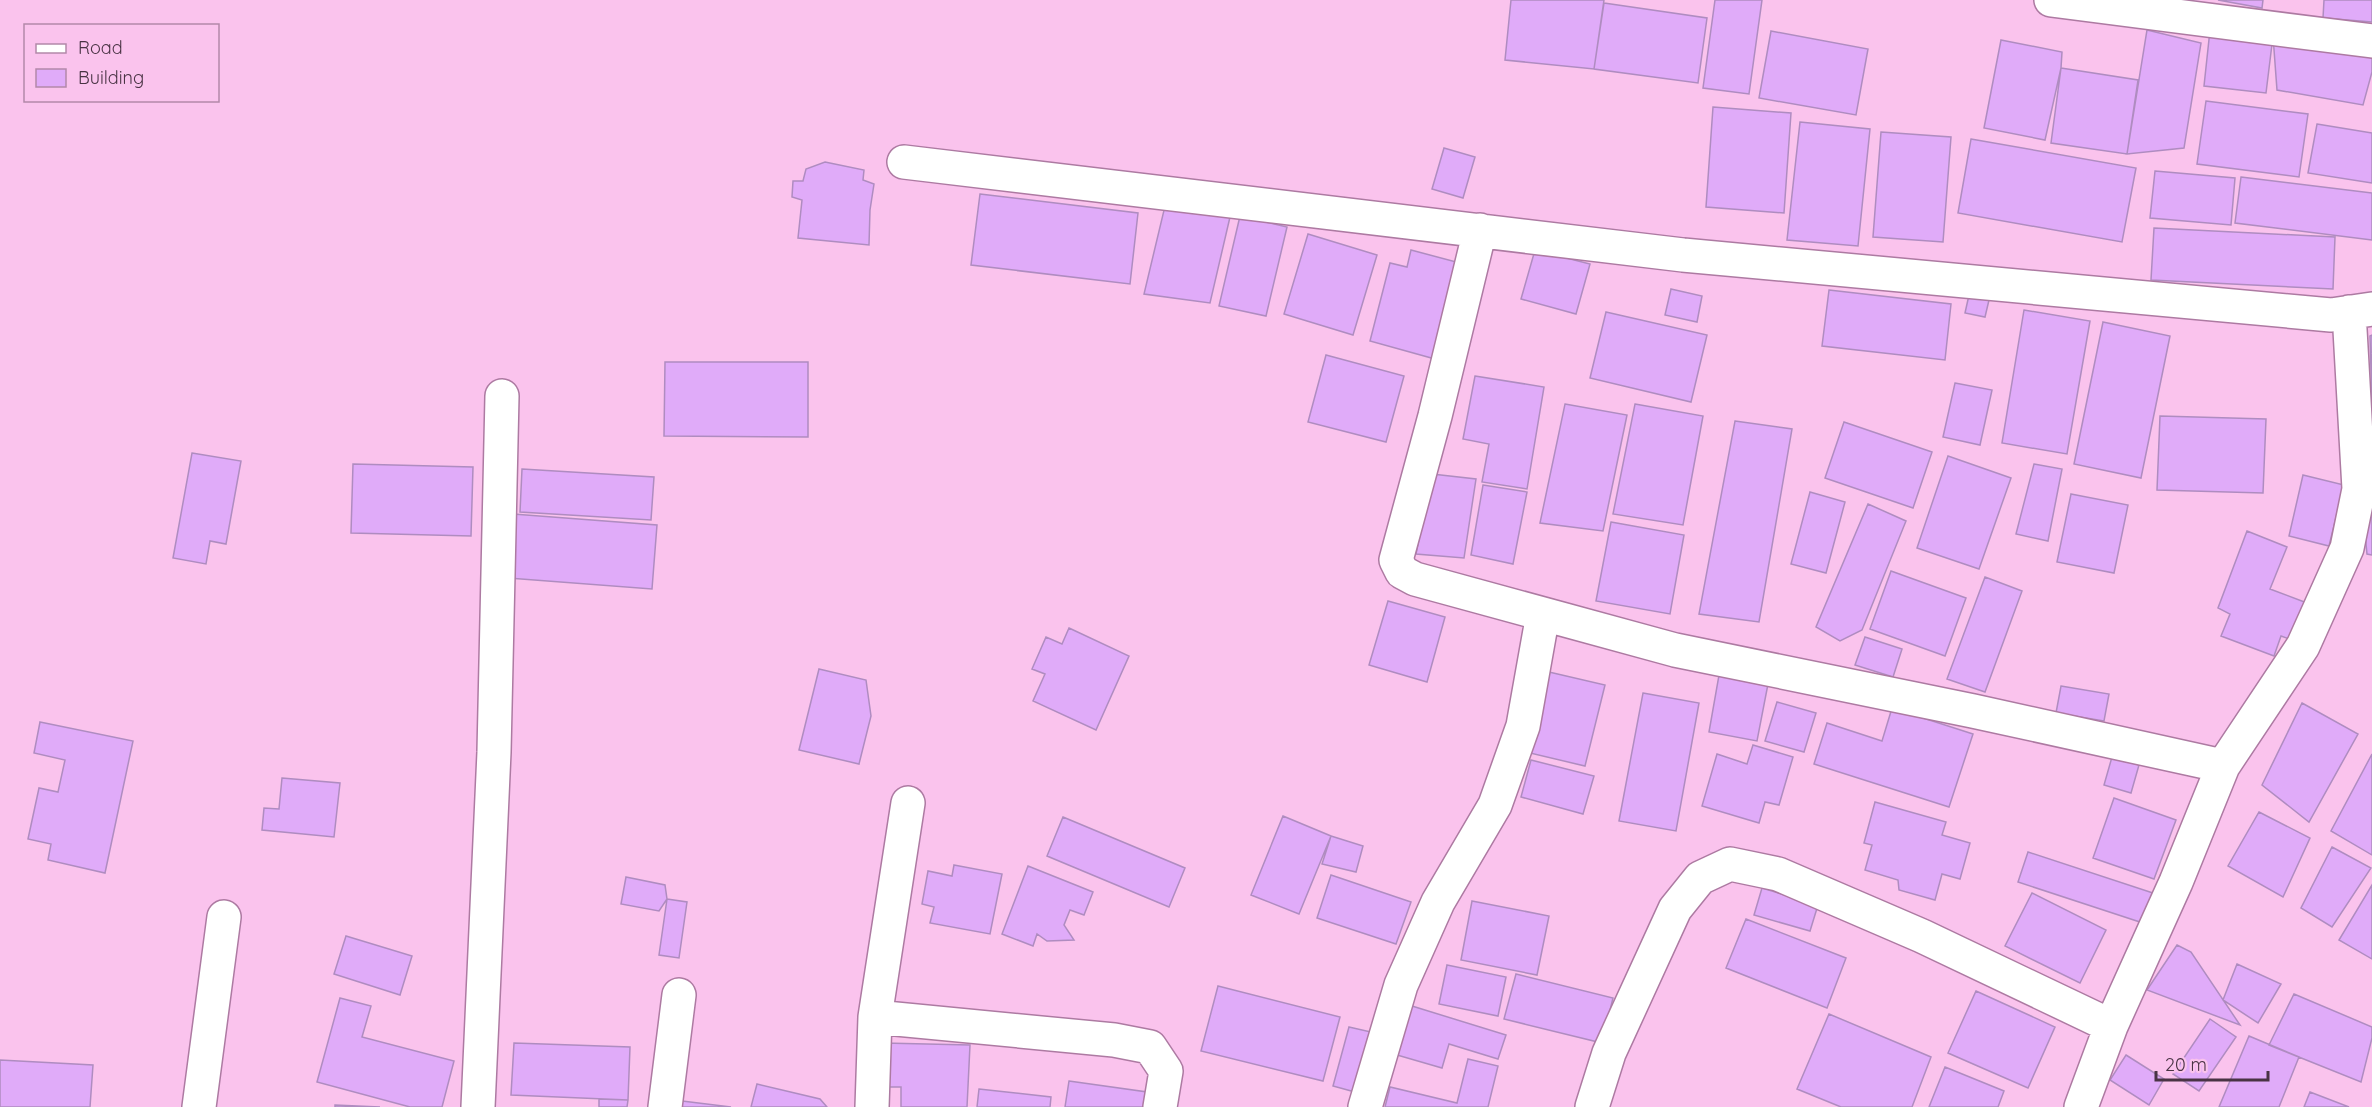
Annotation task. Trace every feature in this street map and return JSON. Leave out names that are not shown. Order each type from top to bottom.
[{"type":"street","points":[[2051,0],[2372,41]]},
{"type":"street","points":[[904,162],[1683,255],[2331,315],[2360,311],[2359,489],[2347,548],[2303,646],[2223,766],[2176,882],[2111,1026],[2081,1107]]},
{"type":"street","points":[[1480,230],[1435,416],[1396,560],[1402,572],[1415,579],[1675,650],[1973,711],[2223,766]]},
{"type":"street","points":[[478,1107],[494,752],[502,396]]},
{"type":"street","points":[[1365,1107],[1401,985],[1438,902],[1495,805],[1523,726],[1543,614]]},
{"type":"street","points":[[872,1107],[875,1017],[908,803]]},
{"type":"street","points":[[1592,1107],[1609,1053],[1676,909],[1700,878],[1730,864],[1788,878],[1922,936],[2111,1026]]},
{"type":"street","points":[[199,1107],[224,917]]},
{"type":"street","points":[[665,1107],[679,995]]},
{"type":"street","points":[[875,1017],[1114,1040],[1150,1047],[1166,1071],[1160,1107]]},
{"type":"building","points":[[1511,0],[1604,0],[1594,69],[1505,60]]},
{"type":"building","points":[[1715,0],[1762,0],[1749,94],[1703,88]]},
{"type":"building","points":[[2218,0],[2263,0],[2262,8]]},
{"type":"building","points":[[2324,0],[2372,0],[2372,22],[2323,18]]},
{"type":"building","points":[[1604,3],[1707,18],[1698,83],[1594,69]]},
{"type":"building","points":[[2147,30],[2201,43],[2184,148],[2127,154]]},
{"type":"building","points":[[2210,30],[2273,36],[2266,93],[2204,86]]},
{"type":"building","points":[[1771,31],[1868,49],[1856,115],[1759,98]]},
{"type":"building","points":[[2273,36],[2372,58],[2372,72],[2363,105],[2277,90]]},
{"type":"building","points":[[2001,40],[2062,52],[2061,68],[2045,140],[1984,128]]},
{"type":"building","points":[[2061,68],[2138,80],[2127,154],[2051,143]]},
{"type":"building","points":[[2206,101],[2308,114],[2299,177],[2197,164]]},
{"type":"building","points":[[1713,107],[1791,113],[1784,213],[1706,207]]},
{"type":"building","points":[[1800,122],[1870,129],[1858,246],[1787,240]]},
{"type":"building","points":[[2317,124],[2372,133],[2372,183],[2308,173]]},
{"type":"building","points":[[1881,132],[1951,137],[1943,242],[1873,237]]},
{"type":"building","points":[[1971,139],[2136,168],[2122,242],[1958,213]]},
{"type":"building","points":[[1444,148],[1475,157],[1463,198],[1432,189]]},
{"type":"building","points":[[825,162],[864,170],[863,180],[874,184],[870,210],[869,245],[798,238],[802,200],[792,197],[793,181],[803,181],[806,169]]},
{"type":"building","points":[[2155,171],[2235,178],[2231,225],[2150,218]]},
{"type":"building","points":[[2241,177],[2372,193],[2372,240],[2235,223]]},
{"type":"building","points":[[980,194],[1138,213],[1130,284],[971,265]]},
{"type":"building","points":[[1165,206],[1230,217],[1210,303],[1144,294]]},
{"type":"building","points":[[1240,216],[1287,227],[1266,316],[1219,306]]},
{"type":"building","points":[[2154,228],[2335,237],[2333,289],[2151,280]]},
{"type":"building","points":[[1308,234],[1377,255],[1353,335],[1284,314]]},
{"type":"building","points":[[1411,250],[1460,263],[1435,359],[1370,341],[1390,263],[1407,267]]},
{"type":"building","points":[[1535,250],[1590,264],[1576,314],[1521,299]]},
{"type":"building","points":[[1671,289],[1702,296],[1697,322],[1665,315]]},
{"type":"building","points":[[1829,290],[1951,304],[1945,360],[1822,346]]},
{"type":"building","points":[[1969,295],[1989,300],[1985,317],[1965,313]]},
{"type":"building","points":[[2024,310],[2090,321],[2067,454],[2002,443]]},
{"type":"building","points":[[1606,312],[1707,335],[1691,402],[1590,378]]},
{"type":"building","points":[[2103,322],[2170,336],[2141,478],[2074,464]]},
{"type":"building","points":[[2372,335],[2372,405],[2370,336]]},
{"type":"building","points":[[1326,355],[1404,376],[1386,442],[1308,422]]},
{"type":"building","points":[[665,362],[808,362],[808,437],[664,436]]},
{"type":"building","points":[[1475,376],[1544,387],[1527,489],[1482,482],[1489,444],[1463,439]]},
{"type":"building","points":[[1955,383],[1992,390],[1980,445],[1943,437]]},
{"type":"building","points":[[1565,404],[1627,415],[1603,531],[1540,523]]},
{"type":"building","points":[[1635,404],[1703,416],[1683,525],[1613,514]]},
{"type":"building","points":[[2160,416],[2266,419],[2263,493],[2157,490]]},
{"type":"building","points":[[1735,421],[1792,429],[1759,622],[1699,614]]},
{"type":"building","points":[[1844,422],[1932,452],[1913,508],[1825,478]]},
{"type":"building","points":[[192,453],[241,461],[226,544],[210,541],[206,564],[173,558]]},
{"type":"building","points":[[1948,456],[2011,478],[1979,569],[1917,548]]},
{"type":"building","points":[[353,464],[473,467],[471,536],[351,533]]},
{"type":"building","points":[[2034,464],[2062,469],[2048,541],[2016,534]]},
{"type":"building","points":[[522,469],[654,477],[651,520],[520,512]]},
{"type":"building","points":[[1432,474],[1476,479],[1464,558],[1416,554]]},
{"type":"building","points":[[2359,474],[2372,476],[2372,555],[2367,554]]},
{"type":"building","points":[[2303,475],[2344,485],[2329,546],[2289,536]]},
{"type":"building","points":[[1483,485],[1527,492],[1513,564],[1471,555]]},
{"type":"building","points":[[1810,492],[1845,502],[1826,573],[1791,564]]},
{"type":"building","points":[[2071,494],[2128,505],[2114,573],[2057,562]]},
{"type":"building","points":[[1868,504],[1906,521],[1862,630],[1840,641],[1816,627]]},
{"type":"building","points":[[513,514],[657,525],[652,589],[508,578]]},
{"type":"building","points":[[1611,522],[1684,535],[1670,614],[1596,601]]},
{"type":"building","points":[[2247,531],[2287,547],[2270,589],[2307,603],[2292,640],[2281,636],[2274,656],[2221,636],[2230,614],[2218,608]]},
{"type":"building","points":[[1891,571],[1966,598],[1945,656],[1870,629]]},
{"type":"building","points":[[1985,577],[2022,591],[1985,692],[1947,679]]},
{"type":"building","points":[[1388,601],[1445,617],[1427,682],[1369,665]]},
{"type":"building","points":[[1069,628],[1129,656],[1096,730],[1033,701],[1045,674],[1032,669],[1046,637],[1062,644]]},
{"type":"building","points":[[1865,637],[1902,649],[1893,677],[1855,665]]},
{"type":"building","points":[[819,669],[866,680],[871,716],[859,764],[799,750]]},
{"type":"building","points":[[1549,672],[1605,685],[1585,766],[1530,753]]},
{"type":"building","points":[[1719,675],[1768,684],[1757,741],[1709,732]]},
{"type":"building","points":[[2061,686],[2109,694],[2104,721],[2056,713]]},
{"type":"building","points":[[1643,693],[1699,703],[1676,831],[1619,821]]},
{"type":"building","points":[[1777,702],[1816,713],[1804,752],[1765,741]]},
{"type":"building","points":[[2302,703],[2358,734],[2309,822],[2262,785]]},
{"type":"building","points":[[1892,708],[1973,734],[1949,807],[1814,764],[1827,723],[1882,741]]},
{"type":"building","points":[[40,722],[133,741],[105,873],[48,860],[51,844],[28,839],[39,788],[58,792],[65,760],[34,753]]},
{"type":"building","points":[[1753,745],[1793,757],[1779,805],[1765,802],[1759,823],[1702,806],[1717,754],[1747,764]]},
{"type":"building","points":[[2372,754],[2372,855],[2331,831]]},
{"type":"building","points":[[2112,757],[2139,765],[2131,793],[2104,785]]},
{"type":"building","points":[[1531,760],[1594,776],[1583,814],[1521,797]]},
{"type":"building","points":[[282,778],[340,783],[334,837],[262,830],[264,808],[279,809]]},
{"type":"building","points":[[2114,798],[2176,820],[2154,879],[2093,858]]},
{"type":"building","points":[[1875,802],[1946,822],[1942,835],[1970,843],[1960,879],[1942,874],[1935,900],[1899,890],[1898,880],[1865,870],[1872,845],[1864,843]]},
{"type":"building","points":[[2259,812],[2310,838],[2283,897],[2228,866]]},
{"type":"building","points":[[1283,816],[1331,836],[1299,914],[1251,895]]},
{"type":"building","points":[[1063,817],[1185,868],[1169,907],[1047,856]]},
{"type":"building","points":[[1331,836],[1363,846],[1356,872],[1322,864]]},
{"type":"building","points":[[2332,847],[2371,868],[2332,927],[2301,908]]},
{"type":"building","points":[[2028,852],[2156,894],[2146,924],[2018,882]]},
{"type":"building","points":[[954,865],[1002,874],[990,934],[930,923],[934,907],[922,904],[928,871],[952,876]]},
{"type":"building","points":[[1028,866],[1093,892],[1084,915],[1070,910],[1064,925],[1074,940],[1047,941],[1037,934],[1033,946],[1002,934]]},
{"type":"building","points":[[1331,875],[1411,902],[1396,944],[1317,918]]},
{"type":"building","points":[[626,877],[665,885],[667,899],[659,911],[621,904]]},
{"type":"building","points":[[2372,885],[2372,959],[2339,940]]},
{"type":"building","points":[[1762,888],[1818,905],[1810,931],[1754,915]]},
{"type":"building","points":[[2032,893],[2106,930],[2080,983],[2005,946]]},
{"type":"building","points":[[667,899],[687,902],[679,958],[659,955]]},
{"type":"building","points":[[1472,901],[1549,916],[1537,975],[1461,960]]},
{"type":"building","points":[[1746,919],[1846,958],[1827,1008],[1726,968]]},
{"type":"building","points":[[346,936],[412,956],[400,995],[334,974]]},
{"type":"building","points":[[2177,945],[2191,952],[2240,1025],[2147,990]]},
{"type":"building","points":[[2237,964],[2281,984],[2258,1023],[2223,1000]]},
{"type":"building","points":[[1447,965],[1506,977],[1498,1016],[1439,1004]]},
{"type":"building","points":[[1516,974],[1613,998],[1602,1043],[1504,1019]]},
{"type":"building","points":[[1218,986],[1340,1017],[1323,1081],[1201,1051]]},
{"type":"building","points":[[1976,991],[2055,1027],[2028,1088],[1948,1053]]},
{"type":"building","points":[[2294,994],[2372,1027],[2372,1038],[2361,1082],[2269,1045]]},
{"type":"building","points":[[340,998],[371,1006],[362,1037],[454,1061],[442,1107],[410,1107],[317,1082]]},
{"type":"building","points":[[1412,1006],[1506,1035],[1498,1059],[1449,1044],[1442,1068],[1397,1055]]},
{"type":"building","points":[[1829,1014],[1931,1057],[1912,1107],[1841,1107],[1797,1089]]},
{"type":"building","points":[[2210,1019],[2236,1037],[2199,1091],[2173,1074]]},
{"type":"building","points":[[1349,1027],[1371,1032],[1355,1092],[1333,1086]]},
{"type":"building","points":[[2249,1036],[2299,1057],[2279,1107],[2219,1107]]},
{"type":"building","points":[[514,1043],[630,1047],[628,1100],[511,1095]]},
{"type":"building","points":[[883,1043],[970,1045],[967,1107],[901,1107],[901,1087],[881,1087]]},
{"type":"building","points":[[2126,1055],[2164,1079],[2149,1105],[2110,1080]]},
{"type":"building","points":[[1468,1059],[1498,1066],[1488,1107],[1385,1107],[1390,1087],[1457,1103]]},
{"type":"building","points":[[0,1060],[93,1065],[90,1107],[0,1107]]},
{"type":"building","points":[[1945,1067],[2004,1091],[1998,1107],[1929,1107]]},
{"type":"building","points":[[1069,1081],[1147,1092],[1144,1107],[1065,1107]]},
{"type":"building","points":[[757,1084],[820,1099],[827,1107],[751,1107]]},
{"type":"building","points":[[979,1089],[1051,1097],[1050,1107],[977,1107]]},
{"type":"building","points":[[2310,1092],[2349,1107],[2304,1107]]},
{"type":"building","points":[[599,1099],[628,1100],[627,1107],[599,1107]]},
{"type":"building","points":[[674,1100],[731,1107],[673,1107]]},
{"type":"building","points":[[335,1105],[380,1107],[335,1107]]}]
